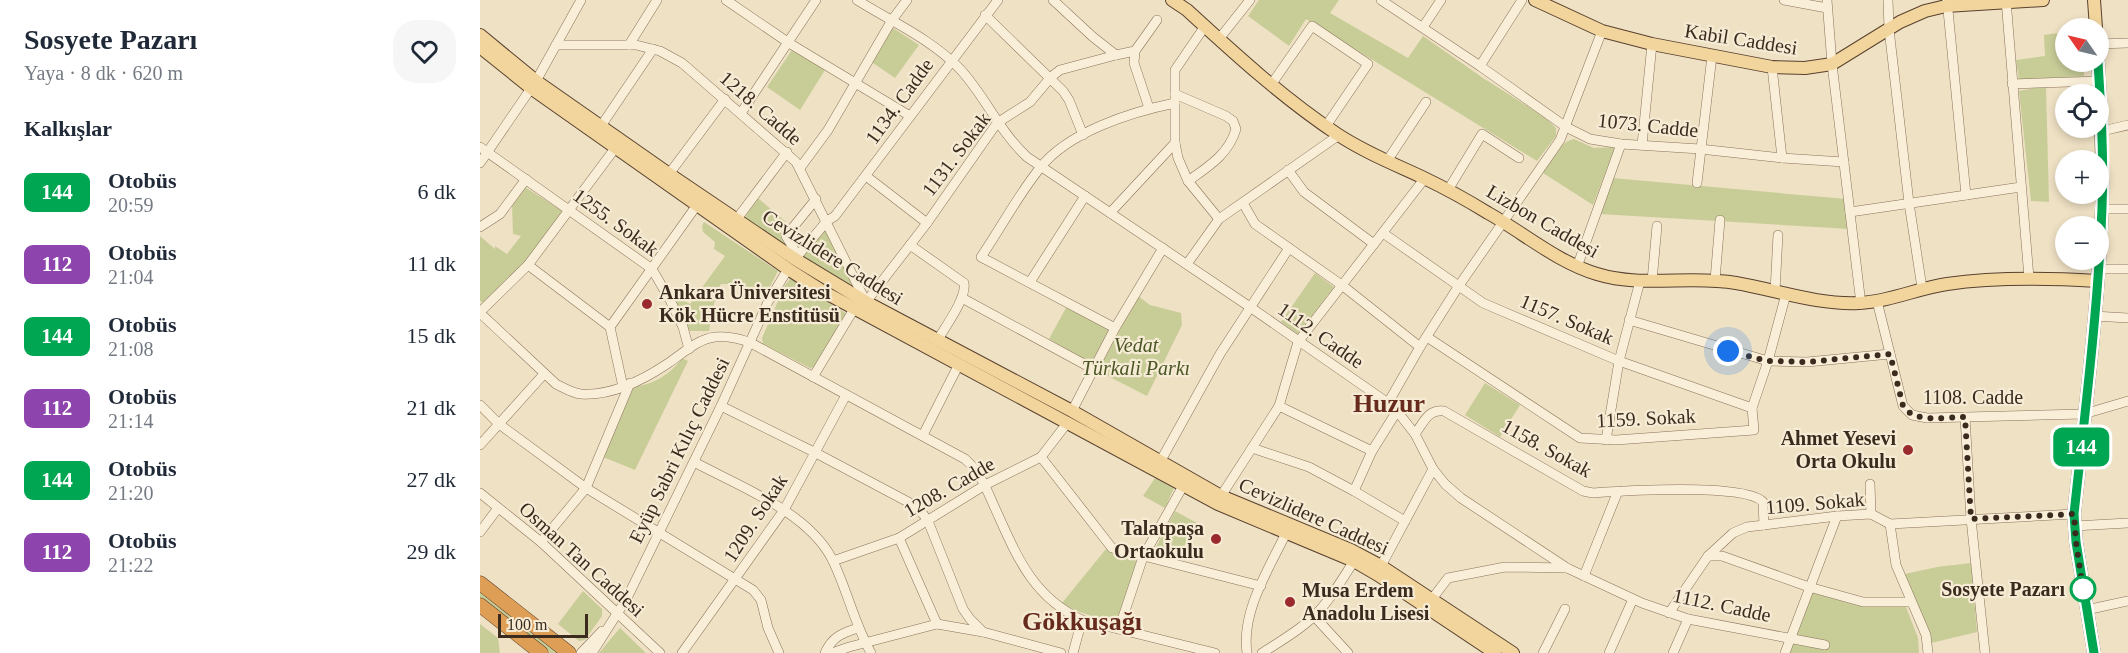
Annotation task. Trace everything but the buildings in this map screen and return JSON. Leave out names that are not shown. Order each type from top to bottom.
[{"type":"highway","points":[[480,583],[569,653]]},
{"type":"highway","points":[[480,605],[541,653]]},
{"type":"main road","name":"Lizbon Caddesi","points":[[1172,0],[1220,39],[1270,85],[1339,135],[1503,220],[1577,267],[1619,279],[1715,280],[1829,302],[1861,303],[1922,288],[1969,281],[2097,275]]},
{"type":"main road","name":"Kabil Caddesi","points":[[1536,0],[1602,31],[1652,44],[1772,68],[1805,68],[1832,63],[1911,16],[1946,3],[2043,0]]},
{"type":"main road","points":[[2094,0],[2095,18]]},
{"type":"main road","name":"Cevizlidere Caddesi","points":[[480,35],[534,84],[601,126],[736,220],[854,309],[959,364],[1070,416],[1160,462],[1218,504],[1354,561],[1501,652]]},
{"type":"main road","name":"Cevizlidere Caddesi","points":[[480,46],[697,205],[1186,482],[1351,550],[1381,566],[1432,599],[1501,652]]},
{"type":"main road","points":[[2099,72],[2099,84]]},
{"type":"main road","points":[[2094,653],[2074,520],[2102,209],[2102,138]]},
{"type":"street","points":[[629,45],[657,0]]},
{"type":"street","points":[[741,113],[816,0]]},
{"type":"street","name":"1112. Cadde","points":[[857,0],[892,20],[951,61],[967,78],[1013,145],[1040,167],[1250,307],[1397,411],[1416,434],[1433,469],[1461,498],[1567,568],[1633,599],[1688,619],[1825,645]]},
{"type":"street","points":[[800,168],[828,130],[892,20],[908,0]]},
{"type":"street","name":"1134. Cadde","points":[[826,221],[835,216],[998,0]]},
{"type":"street","points":[[1053,0],[1116,55]]},
{"type":"street","points":[[1220,39],[1250,0]]},
{"type":"street","name":"1073. Cadde","points":[[1381,0],[1566,127],[1590,138],[1621,144],[1844,162]]},
{"type":"street","points":[[1423,27],[1441,0]]},
{"type":"street","points":[[1480,66],[1522,0]]},
{"type":"street","points":[[1784,0],[1827,4],[1861,303]]},
{"type":"street","points":[[1888,0],[1889,29],[1909,203],[1922,288]]},
{"type":"street","points":[[730,1],[789,43],[910,116]]},
{"type":"street","points":[[2006,1],[2029,278]]},
{"type":"street","points":[[480,163],[484,150],[534,84],[577,2]]},
{"type":"street","points":[[1946,3],[1966,195]]},
{"type":"street","points":[[985,15],[1051,77],[1069,100],[1083,135]]},
{"type":"street","points":[[1149,108],[1134,63],[1135,51],[1157,20]]},
{"type":"street","points":[[1205,26],[1175,70],[1175,142],[1178,158],[1188,181],[1219,219]]},
{"type":"street","points":[[1270,85],[1312,26],[1368,64],[1326,126]]},
{"type":"street","points":[[1388,404],[1420,347],[1458,287],[1551,154],[1566,127],[1602,31]]},
{"type":"street","points":[[1642,145],[1652,44]]},
{"type":"street","points":[[2109,44],[2128,44]]},
{"type":"street","name":"1218. Cadde","points":[[556,45],[629,45],[653,49],[682,63],[787,152],[800,168],[866,302]]},
{"type":"street","points":[[601,126],[653,49]]},
{"type":"street","name":"1131. Sokak","points":[[866,302],[927,223],[997,123],[1030,102],[1060,70],[1135,51]]},
{"type":"street","points":[[1697,183],[1712,56]]},
{"type":"street","points":[[1772,68],[1782,158]]},
{"type":"street","points":[[2012,84],[2099,81]]},
{"type":"street","points":[[1115,328],[981,257],[1040,167],[1083,135],[1110,121],[1175,98],[1226,116],[1233,121],[1236,129],[1230,145],[1221,155],[1188,181]]},
{"type":"street","points":[[669,174],[724,99]]},
{"type":"street","points":[[1387,161],[1426,102]]},
{"type":"street","points":[[2109,129],[2128,125]]},
{"type":"street","points":[[1187,264],[1219,219],[1339,135]]},
{"type":"street","points":[[1448,190],[1482,135],[1519,158]]},
{"type":"street","points":[[1110,213],[1175,142]]},
{"type":"street","points":[[1577,267],[1621,144]]},
{"type":"street","points":[[616,147],[528,265],[480,313],[544,374],[567,390],[582,394],[603,392],[644,378],[689,349],[713,337],[732,338],[751,343],[965,459],[977,471],[985,485],[1016,553],[1032,581],[1065,611],[1082,620],[1190,650],[1215,653]]},
{"type":"street","name":"1255. Sokak","points":[[484,150],[652,269],[675,309],[689,349]]},
{"type":"street","points":[[736,220],[787,152]]},
{"type":"street","points":[[1288,170],[1304,192],[1374,244]]},
{"type":"street","points":[[866,176],[927,223]]},
{"type":"street","points":[[1221,496],[1279,406],[1298,342],[1425,178]]},
{"type":"street","points":[[480,227],[500,214],[526,179]]},
{"type":"street","points":[[1850,212],[2021,187]]},
{"type":"street","points":[[1030,282],[1085,195]]},
{"type":"street","points":[[794,262],[786,236],[816,199]]},
{"type":"street","points":[[1243,203],[1255,224],[1343,286],[1420,347]]},
{"type":"street","points":[[610,327],[697,205]]},
{"type":"street","points":[[2102,209],[2128,209]]},
{"type":"street","points":[[1715,280],[1720,220]]},
{"type":"street","name":"Eyüp Sabri Kılıç Caddesi","points":[[589,652],[618,614],[694,462],[772,296],[794,262],[826,221]]},
{"type":"street","points":[[1606,440],[1619,361],[1629,320],[1646,281],[1658,226]]},
{"type":"street","name":"1157. Sokak","points":[[1383,233],[1458,287],[1494,308],[1619,361],[1752,408]]},
{"type":"street","name":"1159. Sokak","points":[[1427,337],[1580,438],[1606,440],[1754,430],[1752,408],[1767,361],[1780,292],[1778,236]]},
{"type":"street","points":[[910,246],[964,283],[962,298],[937,341]]},
{"type":"street","name":"1208. Cadde","points":[[833,561],[899,538],[985,485],[1041,457],[1070,416],[1115,328],[1162,248]]},
{"type":"street","points":[[1160,462],[1220,354],[1289,248]]},
{"type":"street","points":[[528,265],[610,327],[627,385],[585,488],[541,542]]},
{"type":"street","points":[[2097,275],[2128,269]]},
{"type":"street","points":[[962,298],[1095,370]]},
{"type":"street","name":"1108. Cadde","points":[[1876,301],[1903,406],[1906,411],[1919,417],[2084,414],[2128,401]]},
{"type":"street","points":[[813,377],[854,309]]},
{"type":"street","points":[[2094,316],[2128,318]]},
{"type":"street","points":[[1629,320],[1767,361],[1807,362],[1890,354]]},
{"type":"street","points":[[923,435],[959,364]]},
{"type":"street","points":[[480,445],[544,374]]},
{"type":"street","name":"1209. Sokak","points":[[682,653],[784,510],[846,395]]},
{"type":"street","points":[[480,405],[499,424],[585,488],[658,534],[748,586],[761,600],[768,628],[779,653]]},
{"type":"street","points":[[721,406],[910,503],[923,514],[928,520],[963,609],[983,632]]},
{"type":"street","points":[[1279,406],[1372,451]]},
{"type":"street","name":"1158. Sokak","points":[[1416,434],[1430,414],[1436,410],[1444,411],[1583,491],[1593,493],[1716,490],[1748,493],[1763,502],[1764,525]]},
{"type":"street","points":[[1354,491],[1372,451],[1397,411]]},
{"type":"street","points":[[1965,417],[1971,519],[1984,653]]},
{"type":"street","points":[[1252,448],[1309,467],[1405,521]]},
{"type":"street","points":[[1041,457],[1112,548],[1143,558],[1261,586]]},
{"type":"street","points":[[694,462],[784,510],[816,535],[833,561],[858,628],[871,653]]},
{"type":"street","points":[[1381,566],[1433,469]]},
{"type":"street","points":[[1119,629],[1143,558],[1186,482]]},
{"type":"street","points":[[1870,483],[1871,514]]},
{"type":"street","points":[[1584,576],[1618,491]]},
{"type":"street","name":"Osman Tan Caddesi","points":[[480,493],[541,542],[660,653]]},
{"type":"street","points":[[480,532],[498,508]]},
{"type":"street","name":"1109. Sokak","points":[[1669,613],[1708,556],[1733,533],[1747,527],[1871,514],[1890,524],[1971,519],[2128,523]]},
{"type":"street","points":[[1785,653],[1837,516]]},
{"type":"street","points":[[1890,524],[1896,565],[1926,635],[1929,653]]},
{"type":"street","points":[[1248,653],[1246,642],[1248,620],[1286,533]]},
{"type":"street","points":[[899,538],[937,624]]},
{"type":"street","points":[[1708,556],[1722,556],[1809,587],[1863,602],[1911,602]]},
{"type":"street","points":[[1262,653],[1294,633],[1314,616],[1334,592],[1354,561]]},
{"type":"street","points":[[1432,599],[1448,578],[1505,567],[1567,568]]},
{"type":"street","points":[[1609,653],[1633,599]]},
{"type":"street","points":[[2086,610],[2128,601]]},
{"type":"street","points":[[1543,653],[1565,609]]},
{"type":"street","points":[[1314,616],[1348,653]]},
{"type":"street","points":[[1673,653],[1688,619]]},
{"type":"street","points":[[1073,653],[1082,620]]},
{"type":"street","points":[[832,653],[865,642],[937,624],[983,632],[1061,653]]},
{"type":"street","points":[[825,653],[836,637],[858,628]]},
{"type":"green space","points":[[1259,0],[1339,0],[1330,13],[1408,58],[1423,36],[1546,118],[1556,128],[1556,136],[1537,161],[1306,19],[1289,46],[1248,16]]},
{"type":"green space","points":[[890,26],[919,45],[895,78],[870,61]]},
{"type":"green space","points":[[2055,33],[2055,72],[2084,72],[2084,76],[2019,80],[2016,60],[2045,56],[2044,35]]},
{"type":"green space","points":[[792,50],[825,70],[800,110],[767,87]]},
{"type":"green space","points":[[2046,86],[2049,202],[2031,201],[2019,91]]},
{"type":"green space","points":[[1574,139],[1594,148],[1615,147],[1593,205],[1543,173],[1560,148]]},
{"type":"green space","points":[[1612,178],[1846,199],[1849,229],[1600,214]]},
{"type":"green space","points":[[525,187],[564,212],[528,262],[486,304],[480,301],[480,236],[495,249],[495,246],[507,254],[521,236],[513,234],[512,204]]},
{"type":"green space","points":[[758,198],[786,222],[790,251],[743,220]]},
{"type":"green space","points":[[704,222],[778,271],[764,298],[729,284],[721,284],[717,289],[709,331],[689,331],[670,293],[690,304],[725,256],[714,249],[715,242],[703,232]]},
{"type":"green space","points":[[826,228],[828,230],[855,292],[802,258]]},
{"type":"green space","points":[[1315,273],[1334,287],[1298,334],[1281,322]]},
{"type":"green space","points":[[790,279],[847,314],[815,367],[810,368],[763,344],[762,338],[785,285]]},
{"type":"green space","name":"Vedat Türkali Parkı","points":[[1138,296],[1150,305],[1181,313],[1182,325],[1147,396],[1098,371]]},
{"type":"green space","points":[[1067,306],[1110,329],[1091,364],[1049,339]]},
{"type":"green space","points":[[682,358],[688,361],[635,470],[603,457],[634,386],[648,384],[661,378]]},
{"type":"green space","points":[[1485,383],[1520,405],[1500,437],[1465,415]]},
{"type":"green space","points":[[1155,478],[1174,488],[1165,508],[1143,496]]},
{"type":"green space","points":[[1175,511],[1197,523],[1178,558],[1156,547]]},
{"type":"green space","points":[[1106,549],[1111,553],[1138,561],[1115,624],[1074,610],[1062,603]]},
{"type":"green space","points":[[1971,563],[1977,632],[1931,643],[1905,574]]},
{"type":"green space","points":[[480,590],[560,653],[550,653],[542,647],[480,598]]},
{"type":"green space","points":[[583,591],[602,609],[602,616],[585,640],[579,641],[558,624]]},
{"type":"green space","points":[[1810,592],[1859,606],[1906,607],[1918,638],[1919,653],[1788,653]]},
{"type":"green space","points":[[480,624],[498,638],[500,653],[480,653]]},
{"type":"green space","points":[[620,628],[646,653],[599,653]]},
{"type":"bus line","name":"144","points":[[2094,653],[2076,542],[2074,514],[2094,316],[2102,209],[2102,131],[2099,72]]},
{"type":"place","name":"Ankara Üniversitesi Kök Hücre Enstitüsü","points":[[647,304]]},
{"type":"place","name":"Ahmet Yesevi Orta Okulu","points":[[1908,450]]},
{"type":"place","name":"Talatpaşa Ortaokulu","points":[[1216,539]]},
{"type":"place","name":"Sosyete Pazarı","points":[[2083,589]]},
{"type":"place","name":"Musa Erdem Anadolu Lisesi","points":[[1290,602]]},
{"type":"district","name":"Huzur","points":[[1389,403]]},
{"type":"district","name":"Gökkuşağı","points":[[1082,621]]},
{"type":"route","points":[[1728,351],[1767,361],[1807,362],[1890,354],[1906,411],[1912,415],[1927,418],[1965,417],[1971,519],[2074,514],[2083,589]]}]
